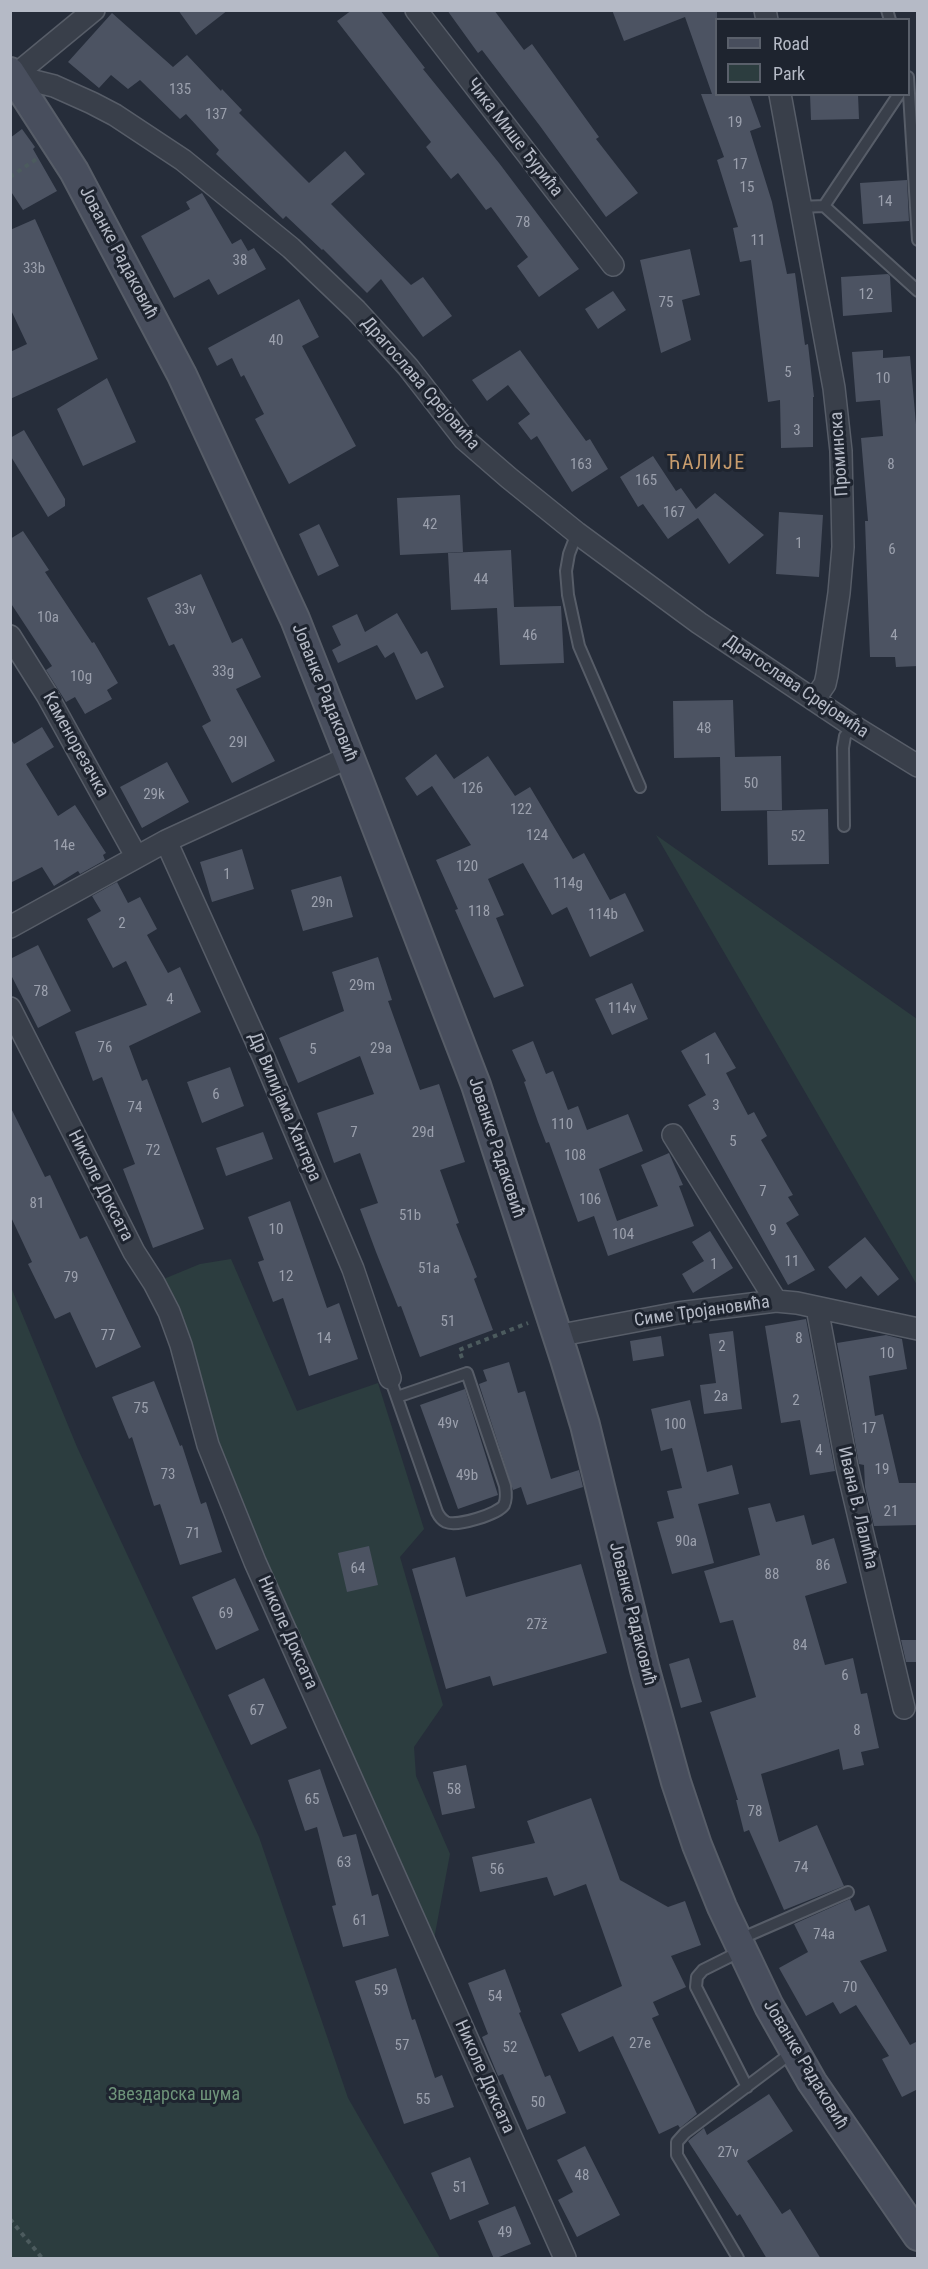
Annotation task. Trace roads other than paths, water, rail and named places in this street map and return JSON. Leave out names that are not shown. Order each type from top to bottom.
[{"type":"main road","name":"Јованке Радаковић","points":[[12,74],[74,171],[182,375],[295,619],[349,756],[476,1085],[585,1425],[642,1659],[676,1782],[697,1845],[739,1946],[769,2006],[812,2082],[918,2236]]},
{"type":"street","points":[[12,74],[94,10]]},
{"type":"street","name":"Чика Мише Ђурића","points":[[416,10],[613,265]]},
{"type":"street","name":"Драгослава Срејовића","points":[[12,74],[54,87],[115,115],[183,159],[226,192],[291,248],[356,310],[408,367],[464,439],[577,533],[699,622],[853,726],[918,766]]},
{"type":"street","name":"Проминска","points":[[780,96],[834,388],[843,499],[843,547],[834,627],[825,684],[814,700]]},
{"type":"street","name":"Каменорезачка","points":[[10,636],[47,695],[136,856]]},
{"type":"street","points":[[10,927],[136,856],[349,756]]},
{"type":"street","name":"Др Вилијама Хантера","points":[[166,841],[263,1056],[353,1269],[393,1388]]},
{"type":"street","name":"Николе Доксата","points":[[10,1008],[134,1252],[154,1283],[168,1312],[181,1345],[208,1445],[255,1562],[565,2259]]},
{"type":"street","points":[[673,1135],[776,1301]]},
{"type":"street","name":"Симе Тројановића","points":[[553,1325],[776,1301],[918,1329]]},
{"type":"street","name":"Ивана В. Лалића","points":[[817,1308],[847,1467],[904,1708]]},
{"type":"lane","points":[[824,206],[898,96]]},
{"type":"lane","points":[[910,96],[918,240]]},
{"type":"lane","points":[[800,207],[824,206],[918,291]]},
{"type":"lane","points":[[577,533],[569,554],[566,571],[568,595],[579,646],[640,787]]},
{"type":"lane","points":[[844,826],[843,748],[846,736],[853,726]]},
{"type":"lane","points":[[467,1373],[506,1492],[504,1505],[462,1523],[447,1522],[437,1512],[393,1388],[467,1373]]},
{"type":"lane","points":[[747,2086],[696,1987],[697,1977],[703,1970],[739,1946],[848,1892]]},
{"type":"lane","points":[[738,2259],[677,2155],[677,2142],[685,2133],[794,2051]]},
{"type":"district","name":"ЋАЛИЈЕ","points":[[706,464]]},
{"type":"park label","name":"Звездарска шума","points":[[174,2095]]}]
